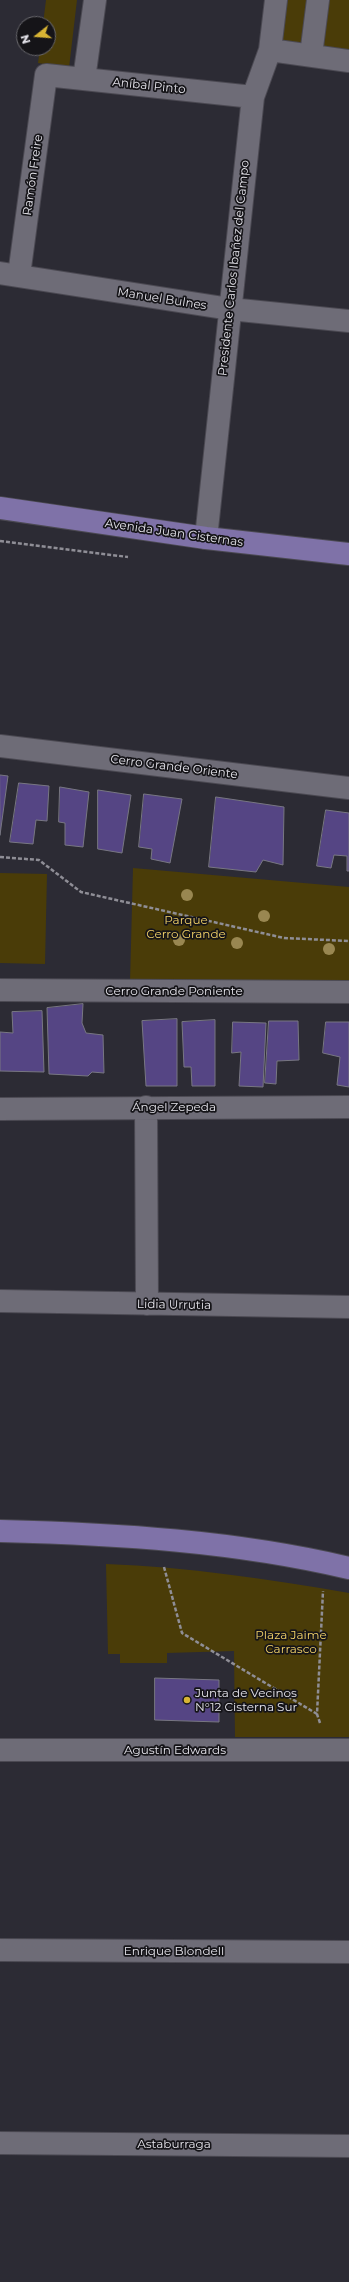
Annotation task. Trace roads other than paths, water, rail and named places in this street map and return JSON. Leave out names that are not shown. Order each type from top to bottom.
[{"type":"main road","name":"Avenida Juan Cisternas","points":[[0,508],[206,538],[349,554]]},
{"type":"main road","points":[[0,1531],[179,1540],[324,1562],[349,1568]]},
{"type":"street","points":[[84,79],[95,0]]},
{"type":"street","name":"Presidente Carlos Ibañez del Campo","points":[[206,538],[253,97],[270,50],[276,0]]},
{"type":"street","points":[[311,55],[318,0]]},
{"type":"street","points":[[270,50],[349,61]]},
{"type":"street","name":"Aníbal Pinto","points":[[46,75],[253,97]]},
{"type":"street","name":"Ramón Freire","points":[[10,274],[46,75]]},
{"type":"street","name":"Manuel Bulnes","points":[[10,274],[230,310],[349,321]]},
{"type":"street","name":"Cerro Grande Oriente","points":[[0,746],[349,788]]},
{"type":"street","name":"Cerro Grande Poniente","points":[[0,990],[349,992]]},
{"type":"street","points":[[146,1107],[147,1304]]},
{"type":"street","name":"Ángel Zepeda","points":[[0,1109],[349,1107]]},
{"type":"street","name":"Lidia Urrutia","points":[[0,1301],[349,1307]]},
{"type":"street","name":"Agustín Edwards","points":[[0,1750],[339,1750]]},
{"type":"street","name":"Enrique Blondell","points":[[0,1950],[349,1952]]},
{"type":"street","name":"Astaburraga","points":[[0,2143],[349,2146]]},
{"type":"place","name":"Junta de Vecinos N°12 Cisterna Sur","points":[[187,1700]]},
{"type":"park label","name":"Parque Cerro Grande","points":[[186,927]]},
{"type":"park label","name":"Plaza Jaime Carrasco","points":[[291,1642]]}]
